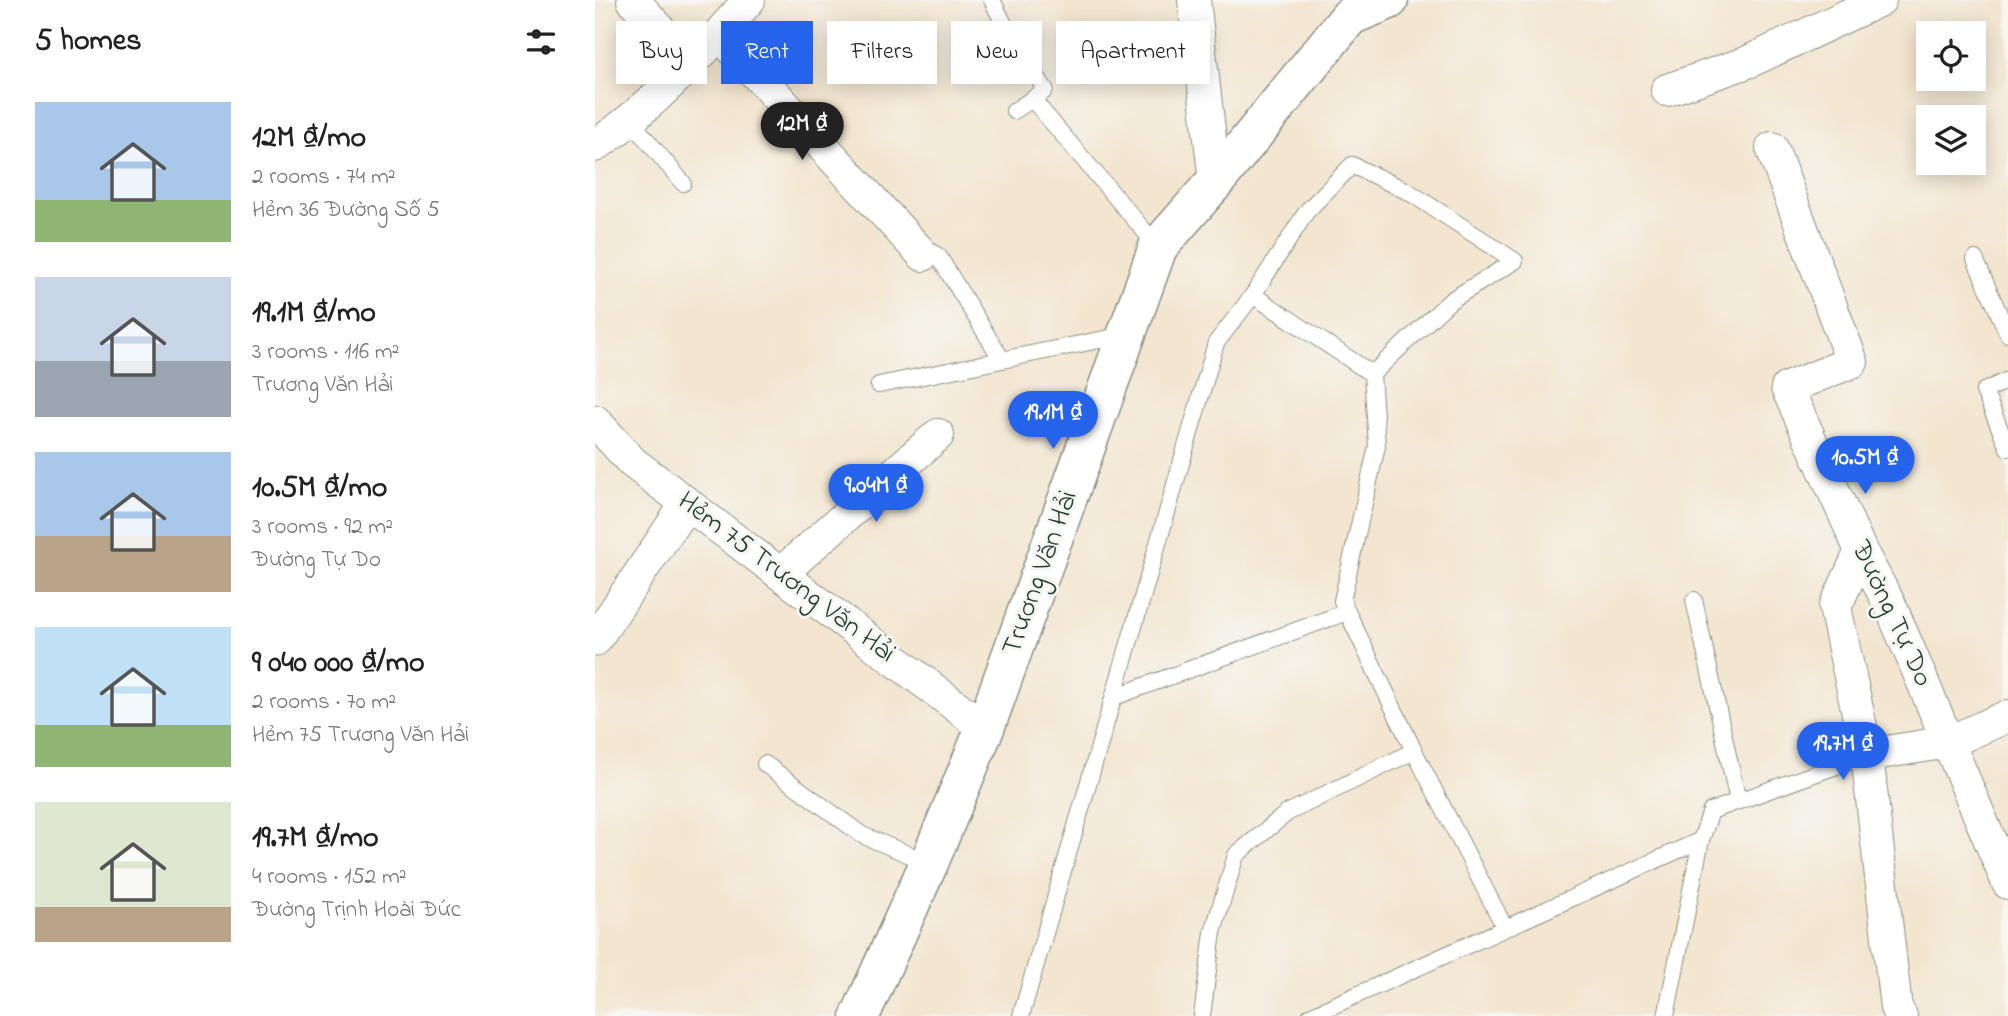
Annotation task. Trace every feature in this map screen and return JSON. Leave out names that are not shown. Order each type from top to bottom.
[{"type":"street","points":[[633,0],[652,21]]},
{"type":"street","points":[[707,46],[749,0]]},
{"type":"street","points":[[1194,0],[1215,182]]},
{"type":"street","name":"Trương Văn Hải","points":[[860,1016],[929,863],[985,727],[1158,247],[1215,182],[1347,8],[1389,0]]},
{"type":"street","points":[[1667,90],[1748,62],[1881,0]]},
{"type":"street","points":[[719,34],[923,254]]},
{"type":"street","points":[[595,146],[630,120],[668,84]]},
{"type":"street","name":"Đường Tự Do","points":[[1772,148],[1852,362],[1787,388],[1861,551],[1890,605],[2008,883]]},
{"type":"street","name":"Hẻm 75 Trương Văn Hải","points":[[595,421],[632,462],[985,727]]},
{"type":"street","points":[[780,574],[938,435]]},
{"type":"street","points":[[598,627],[687,503]]},
{"type":"street","points":[[1861,551],[1835,607],[1867,755],[1896,1007],[1901,1016]]},
{"type":"street","points":[[1867,755],[1949,742],[2008,716]]},
{"type":"lane","points":[[992,0],[1007,30],[1045,89],[1014,111]]},
{"type":"lane","points":[[1033,100],[1158,247]]},
{"type":"lane","points":[[630,120],[683,183]]},
{"type":"lane","points":[[1021,1016],[1216,343],[1253,295],[1307,211],[1352,165],[1409,192],[1515,261],[1451,300],[1372,374]]},
{"type":"lane","points":[[923,254],[935,254],[939,257],[1002,360]]},
{"type":"lane","points":[[1975,260],[2008,334]]},
{"type":"lane","points":[[1253,295],[1372,374]]},
{"type":"lane","points":[[879,385],[1126,334]]},
{"type":"lane","points":[[1372,374],[1377,446],[1342,601],[1414,751],[1505,928]]},
{"type":"lane","points":[[2008,380],[1984,391],[2008,448]]},
{"type":"lane","points":[[1693,600],[1738,801]]},
{"type":"lane","points":[[1114,697],[1347,612]]},
{"type":"lane","points":[[1202,1016],[1213,932],[1236,855],[1287,813],[1414,751]]},
{"type":"lane","points":[[1667,1016],[1701,840],[1711,811],[1867,755]]},
{"type":"lane","points":[[765,764],[862,835],[929,863]]},
{"type":"lane","points":[[1310,1016],[1701,840]]}]
